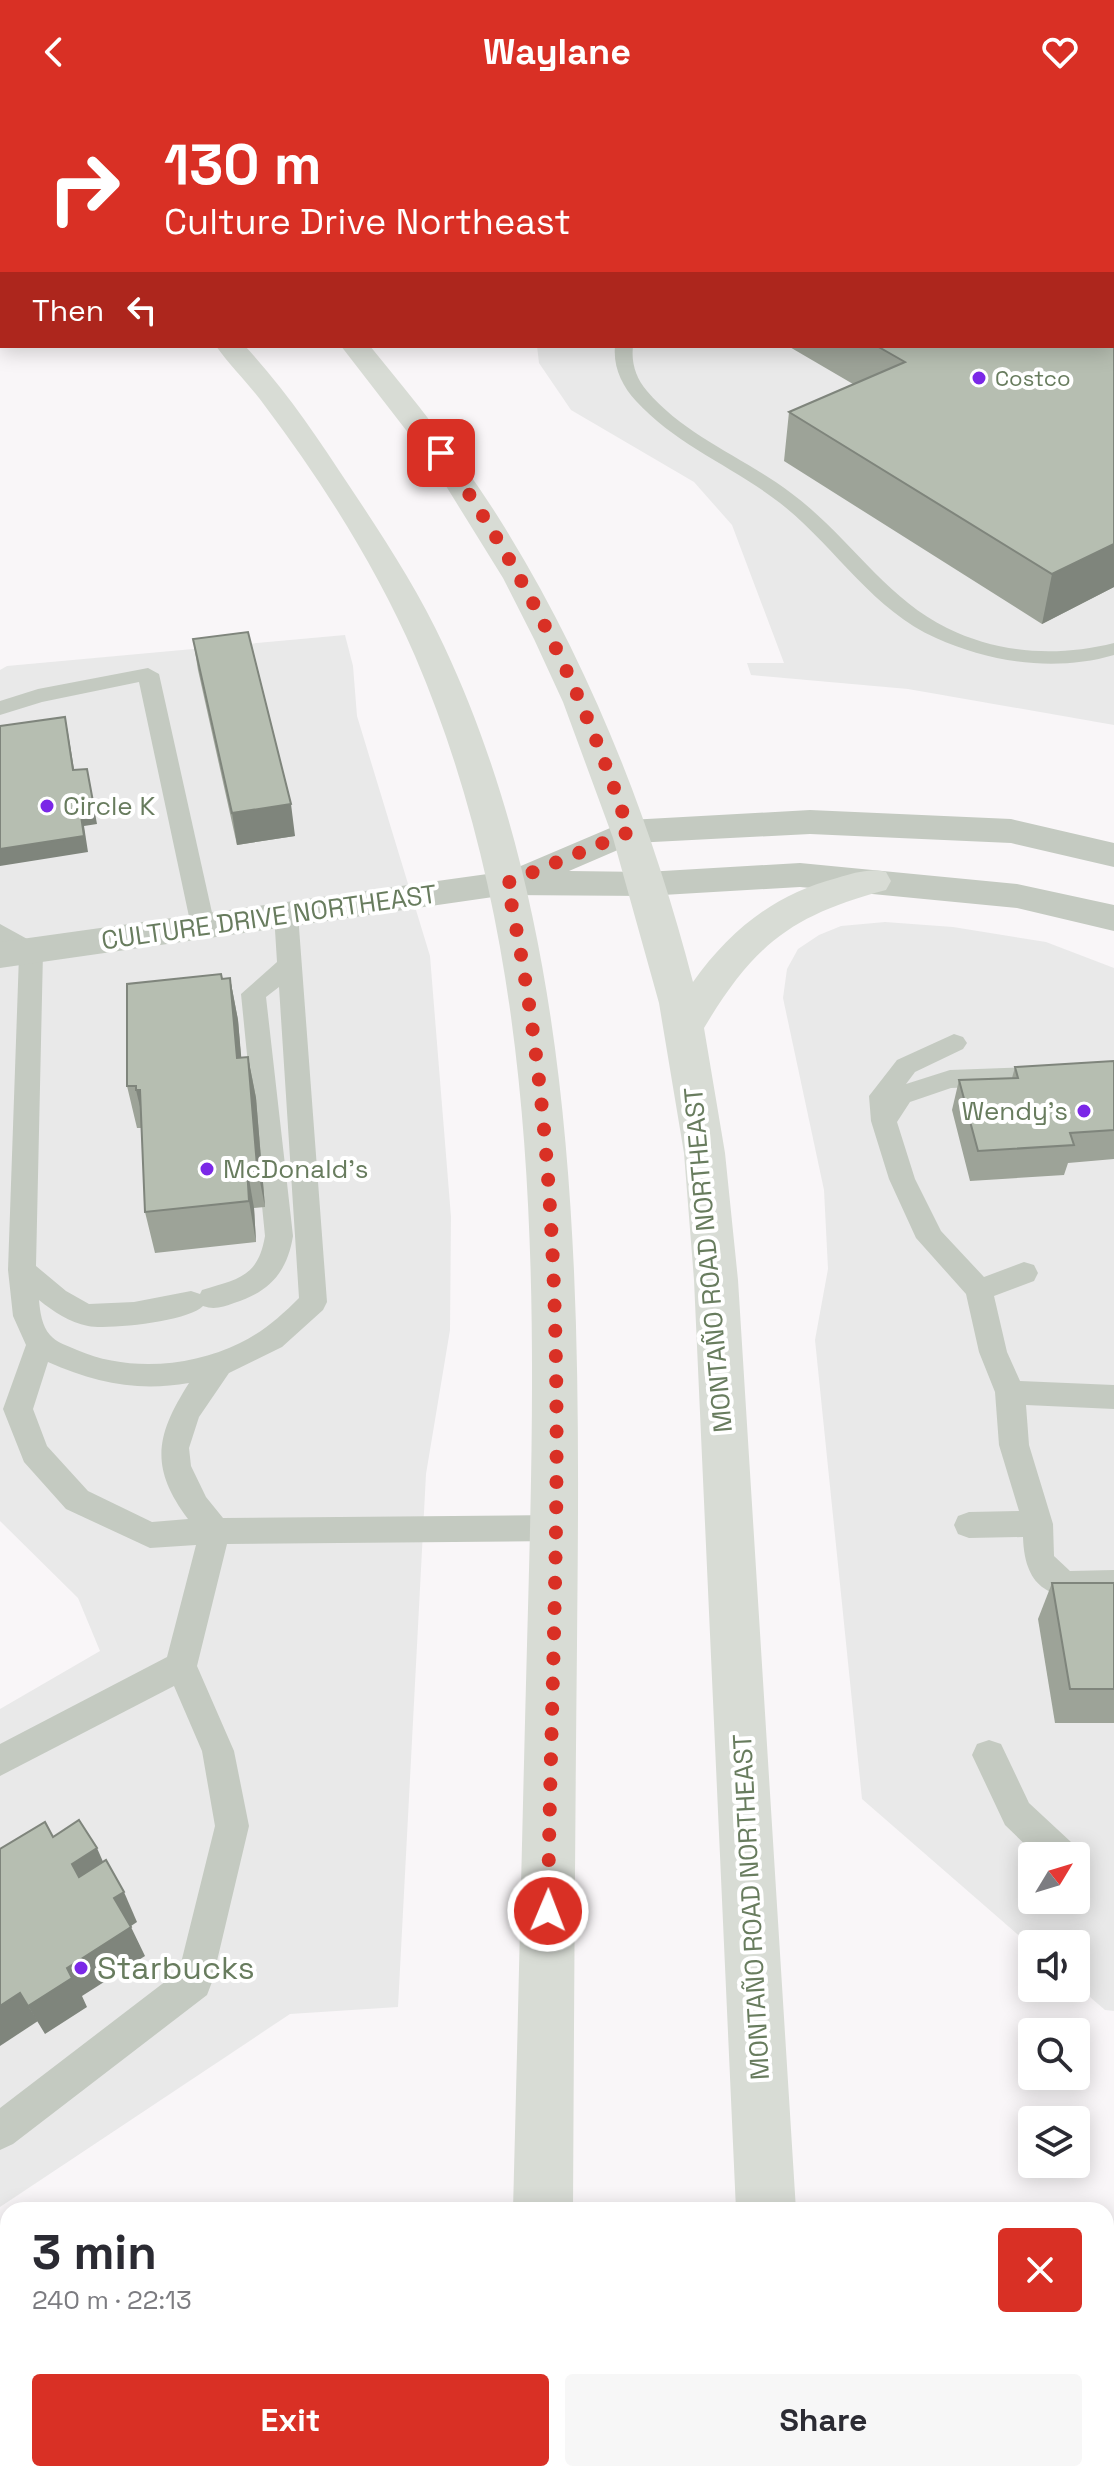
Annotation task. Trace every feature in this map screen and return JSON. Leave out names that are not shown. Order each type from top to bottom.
[{"type":"main road","points":[[232,348],[281,407],[317,457],[380,556],[438,670],[460,728],[507,883],[535,1036],[548,1162],[557,1341],[543,2202]]},
{"type":"main road","name":"MONTAÑO ROAD NORTHEAST","points":[[357,348],[427,432],[504,548],[569,673],[646,884],[684,1028],[701,1136],[716,1297],[766,2202]]},
{"type":"main road","points":[[684,1028],[713,977],[735,951],[778,916],[832,889],[873,881]]},
{"type":"street","name":"CULTURE DRIVE NORTHEAST","points":[[507,883],[629,832],[810,822],[1011,831],[1114,855]]},
{"type":"street","name":"CULTURE DRIVE NORTHEAST","points":[[10,946],[203,926],[507,883],[646,884],[800,875],[1017,896],[1114,918]]},
{"type":"lane","points":[[624,348],[629,382],[646,402],[787,499],[896,604],[940,633],[983,647],[1038,657],[1077,658],[1114,649]]},
{"type":"lane","points":[[0,708],[38,696],[148,674],[203,926]]},
{"type":"lane","points":[[10,946],[22,1270],[27,1316],[40,1344],[86,1367],[142,1377],[218,1365],[273,1339],[313,1302],[286,914]]},
{"type":"lane","points":[[22,1270],[78,1312],[93,1316],[202,1300],[250,1287],[264,1276],[277,1254],[279,1236],[253,994],[290,965]]},
{"type":"lane","points":[[954,1043],[906,1066],[882,1096],[884,1121],[902,1179],[930,1238],[979,1290],[993,1352],[1010,1392],[1014,1445],[1038,1524],[1039,1558],[1047,1572],[1065,1585],[1114,1584]]},
{"type":"lane","points":[[884,1121],[901,1095],[950,1079],[1114,1073]]},
{"type":"lane","points":[[979,1290],[1024,1273]]},
{"type":"lane","points":[[40,1344],[18,1409],[35,1453],[77,1500],[150,1535],[215,1531],[555,1528]]},
{"type":"lane","points":[[215,1531],[191,1502],[176,1469],[174,1436],[191,1401],[218,1365]]},
{"type":"lane","points":[[1010,1392],[1114,1397]]},
{"type":"lane","points":[[969,1525],[1038,1524]]},
{"type":"lane","points":[[0,2131],[194,1982],[232,1826],[218,1751],[181,1666],[215,1531]]},
{"type":"lane","points":[[0,1761],[181,1666]]},
{"type":"lane","points":[[989,1755],[1017,1814],[1046,1842]]},
{"type":"shaded area","points":[[537,348],[1114,348],[1114,725],[908,689],[751,675],[747,663],[784,663],[732,525],[694,482],[571,410],[539,363]]},
{"type":"shaded area","points":[[345,635],[353,666],[357,716],[430,956],[451,1217],[450,1330],[426,1474],[398,2007],[290,2014],[8,2202],[0,2202],[0,1709],[100,1651],[78,1598],[0,1521],[0,670],[7,666]]},
{"type":"shaded area","points":[[885,922],[953,927],[1046,942],[1114,968],[1114,2011],[1105,2010],[1090,1997],[1090,1930],[1018,1930],[1018,1935],[862,1799],[815,1340],[828,1269],[824,1190],[783,998],[787,969],[798,949],[819,935],[841,926]]},
{"type":"building","name":"Costco","points":[[880,348],[1114,348],[1114,544],[1052,574],[789,412],[905,362]]},
{"type":"building","points":[[248,632],[291,804],[232,813],[193,639]]},
{"type":"building","name":"Circle K","points":[[65,717],[73,770],[87,769],[94,807],[80,809],[84,836],[0,849],[0,726]]},
{"type":"building","name":"McDonald's","points":[[221,974],[222,979],[230,978],[237,1058],[248,1057],[257,1166],[247,1167],[249,1201],[145,1212],[140,1090],[136,1090],[136,1086],[127,1086],[127,984]]},
{"type":"building","points":[[1114,1061],[1114,1130],[1070,1133],[1074,1145],[978,1151],[959,1080],[1018,1078],[1015,1067]]},
{"type":"building","points":[[1052,1583],[1114,1583],[1114,1689],[1070,1689]]},
{"type":"building","points":[[79,1820],[97,1848],[72,1864],[79,1877],[106,1860],[124,1892],[114,1898],[131,1927],[67,1968],[72,1978],[28,2006],[20,1993],[0,2006],[0,1849],[45,1822],[53,1837]]},
{"type":"place","name":"Costco","points":[[979,378]]},
{"type":"place","name":"Circle K","points":[[47,806]]},
{"type":"place","name":"Wendy's","points":[[1084,1111]]},
{"type":"place","name":"McDonald's","points":[[207,1169]]},
{"type":"place","name":"Starbucks","points":[[81,1968]]},
{"type":"route","points":[[441,453],[504,548],[539,611],[594,731],[629,832],[507,883],[525,972],[542,1093],[552,1217],[557,1341],[548,1911]]}]
